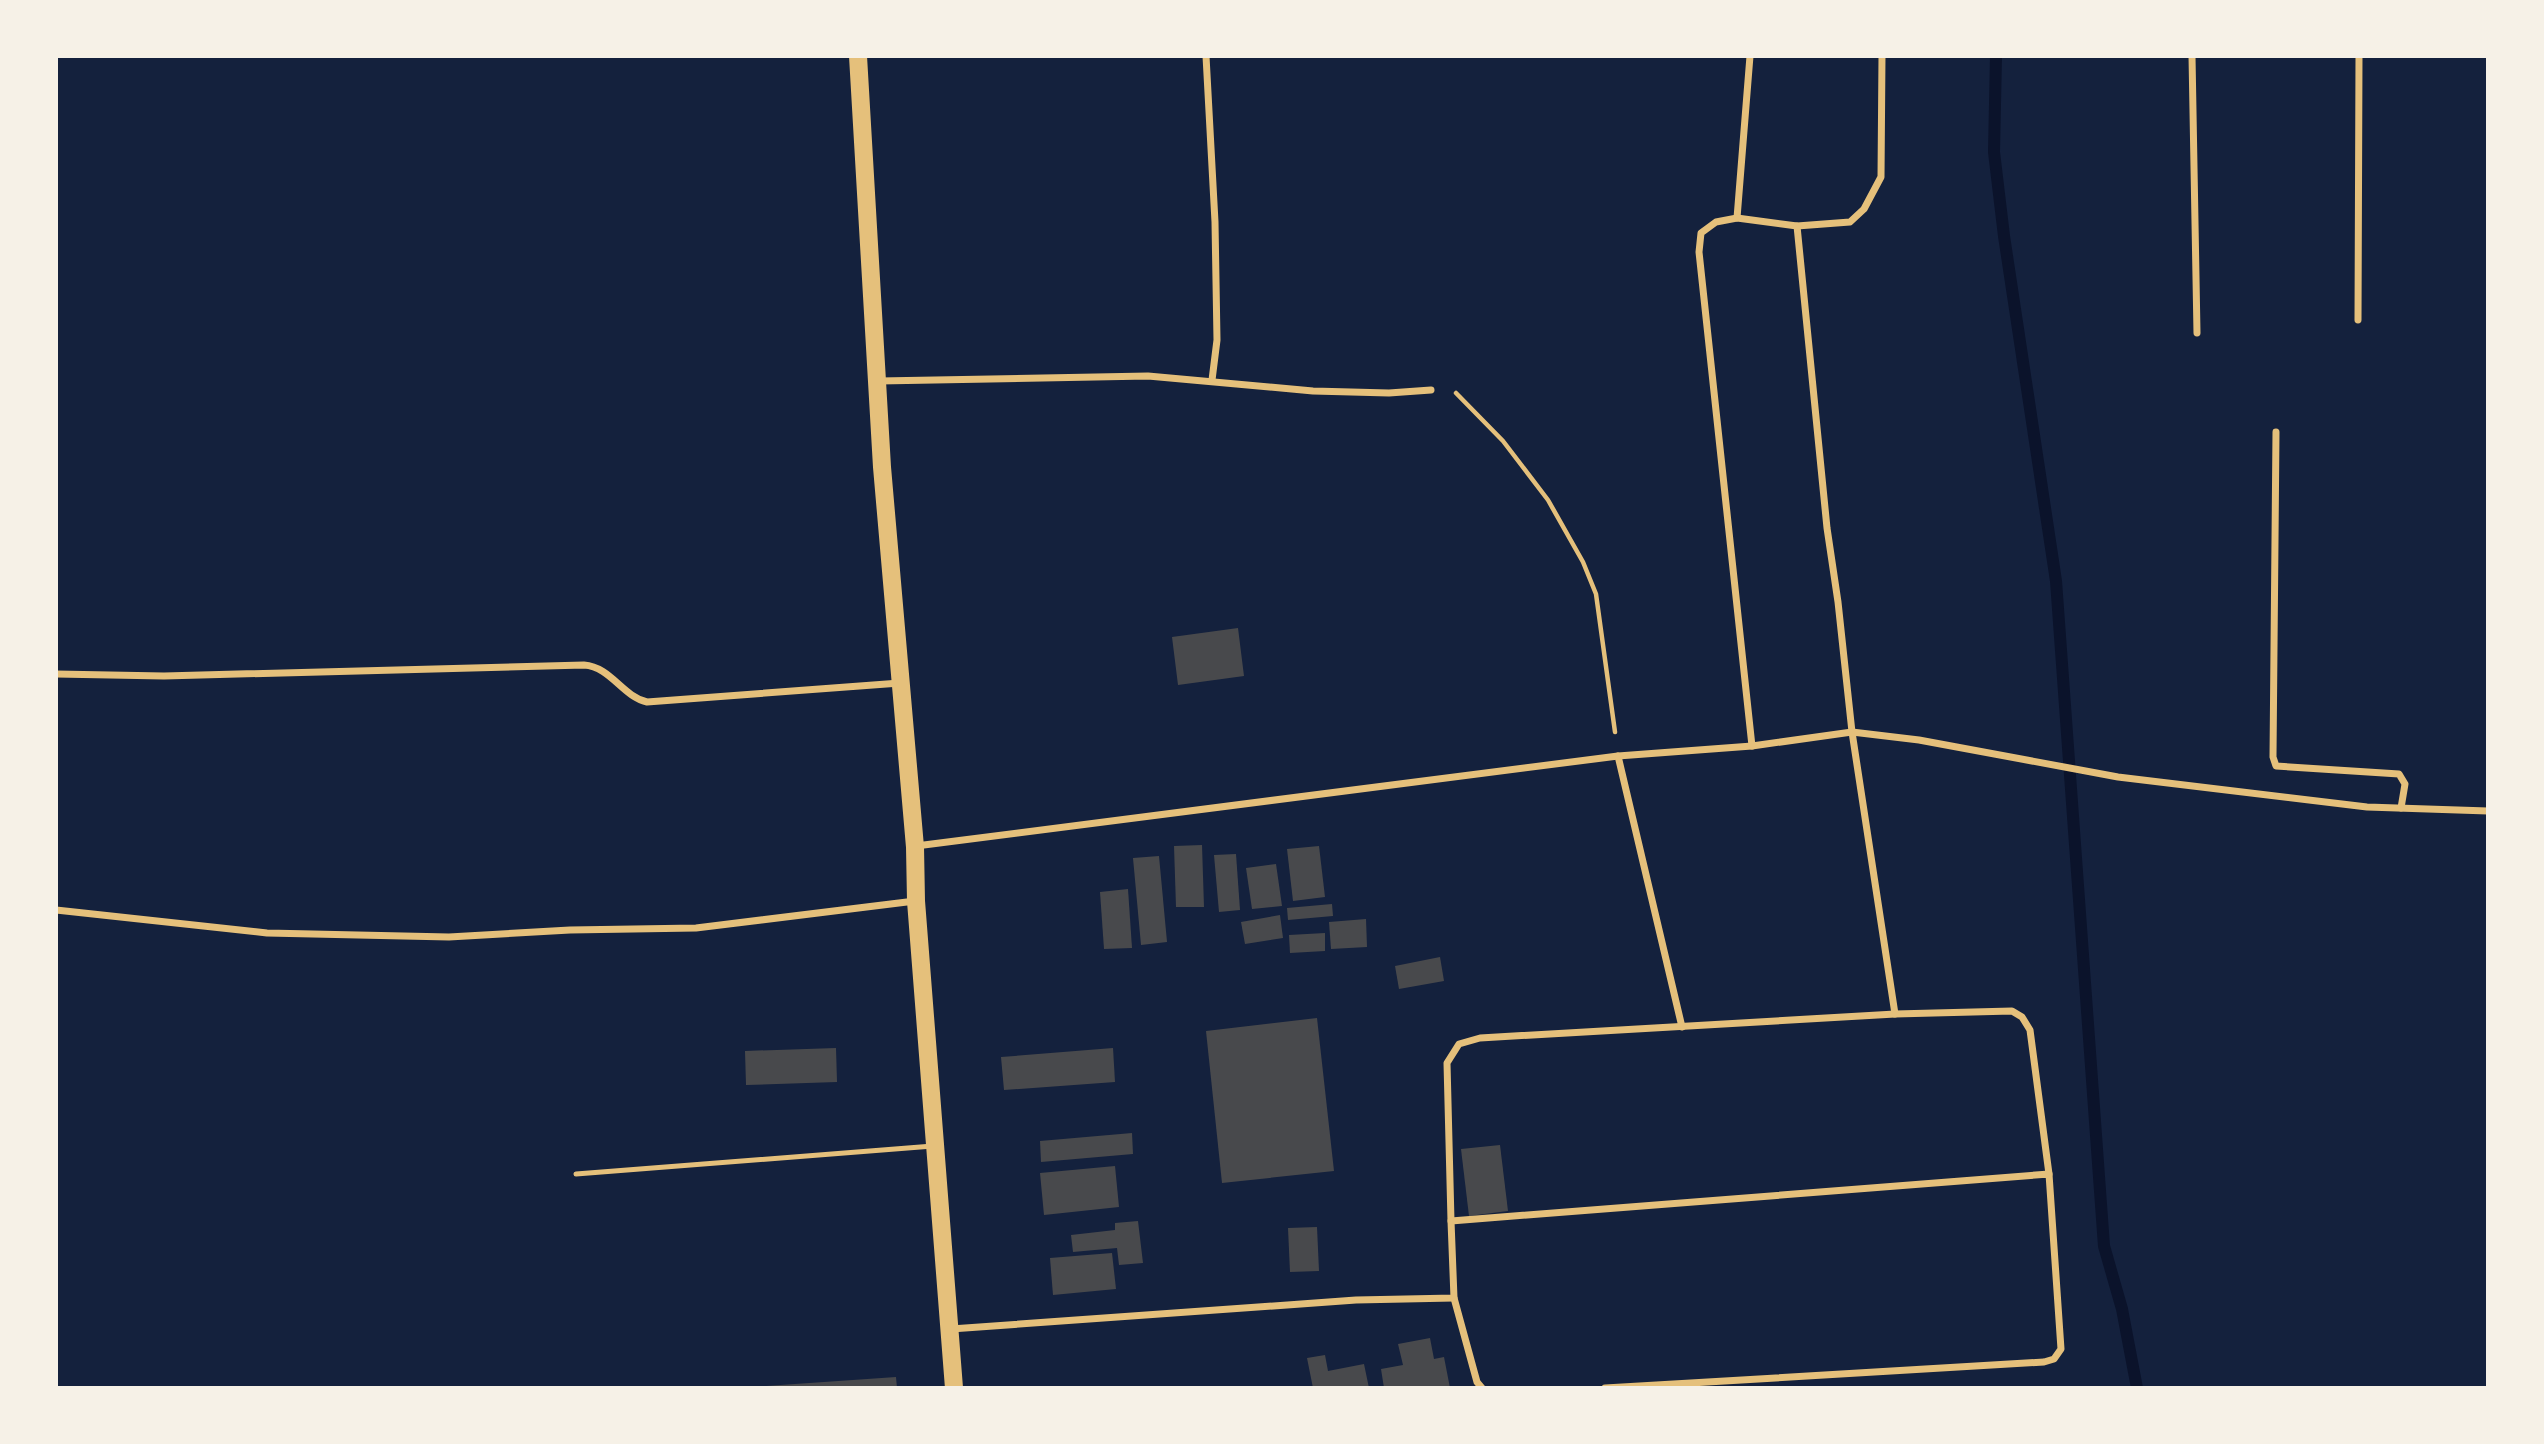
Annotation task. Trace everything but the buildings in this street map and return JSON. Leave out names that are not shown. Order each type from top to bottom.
[{"type":"main road","points":[[858,56],[882,467],[915,847],[916,901],[954,1388]]},
{"type":"street","points":[[1206,56],[1215,222],[1217,340],[1212,380]]},
{"type":"street","points":[[1737,218],[1749,56]]},
{"type":"street","points":[[1752,746],[1699,252],[1701,233],[1716,222],[1737,218],[1797,226],[1850,222],[1864,209],[1881,177],[1882,56]]},
{"type":"street","points":[[2192,56],[2197,333]]},
{"type":"street","points":[[2358,320],[2359,56]]},
{"type":"street","points":[[1797,226],[1827,528],[1852,732],[1895,1014]]},
{"type":"street","points":[[878,382],[1148,376],[1313,391],[1389,393],[1431,390]]},
{"type":"street","points":[[2276,432],[2273,757],[2276,766],[2399,774],[2405,784],[2401,808]]},
{"type":"street","points":[[56,674],[164,676],[584,665],[600,668],[628,694],[648,702],[901,683]]},
{"type":"street","points":[[915,847],[1618,756],[1752,746],[1852,732],[1919,740],[2118,776],[2367,807],[2488,811]]},
{"type":"street","points":[[1618,756],[1682,1027]]},
{"type":"street","points":[[56,910],[267,933],[449,937],[570,930],[696,928],[916,901]]},
{"type":"street","points":[[1482,1388],[1477,1382],[1454,1298],[1447,1063],[1459,1044],[1480,1038],[1895,1014],[2011,1011],[2022,1017],[2030,1030],[2049,1174],[2061,1349],[2054,1359],[2044,1362],[1605,1388]]},
{"type":"street","points":[[1451,1221],[2049,1174]]},
{"type":"street","points":[[949,1329],[1356,1300],[1454,1298]]},
{"type":"lane","points":[[576,1174],[936,1146]]},
{"type":"path","points":[[1431,390],[1455,393],[1503,441],[1548,500],[1583,562],[1596,594],[1618,756]]},
{"type":"waterway","points":[[1996,56],[1994,152],[2004,236],[2056,581],[2104,1246],[2122,1309],[2137,1388]]}]
